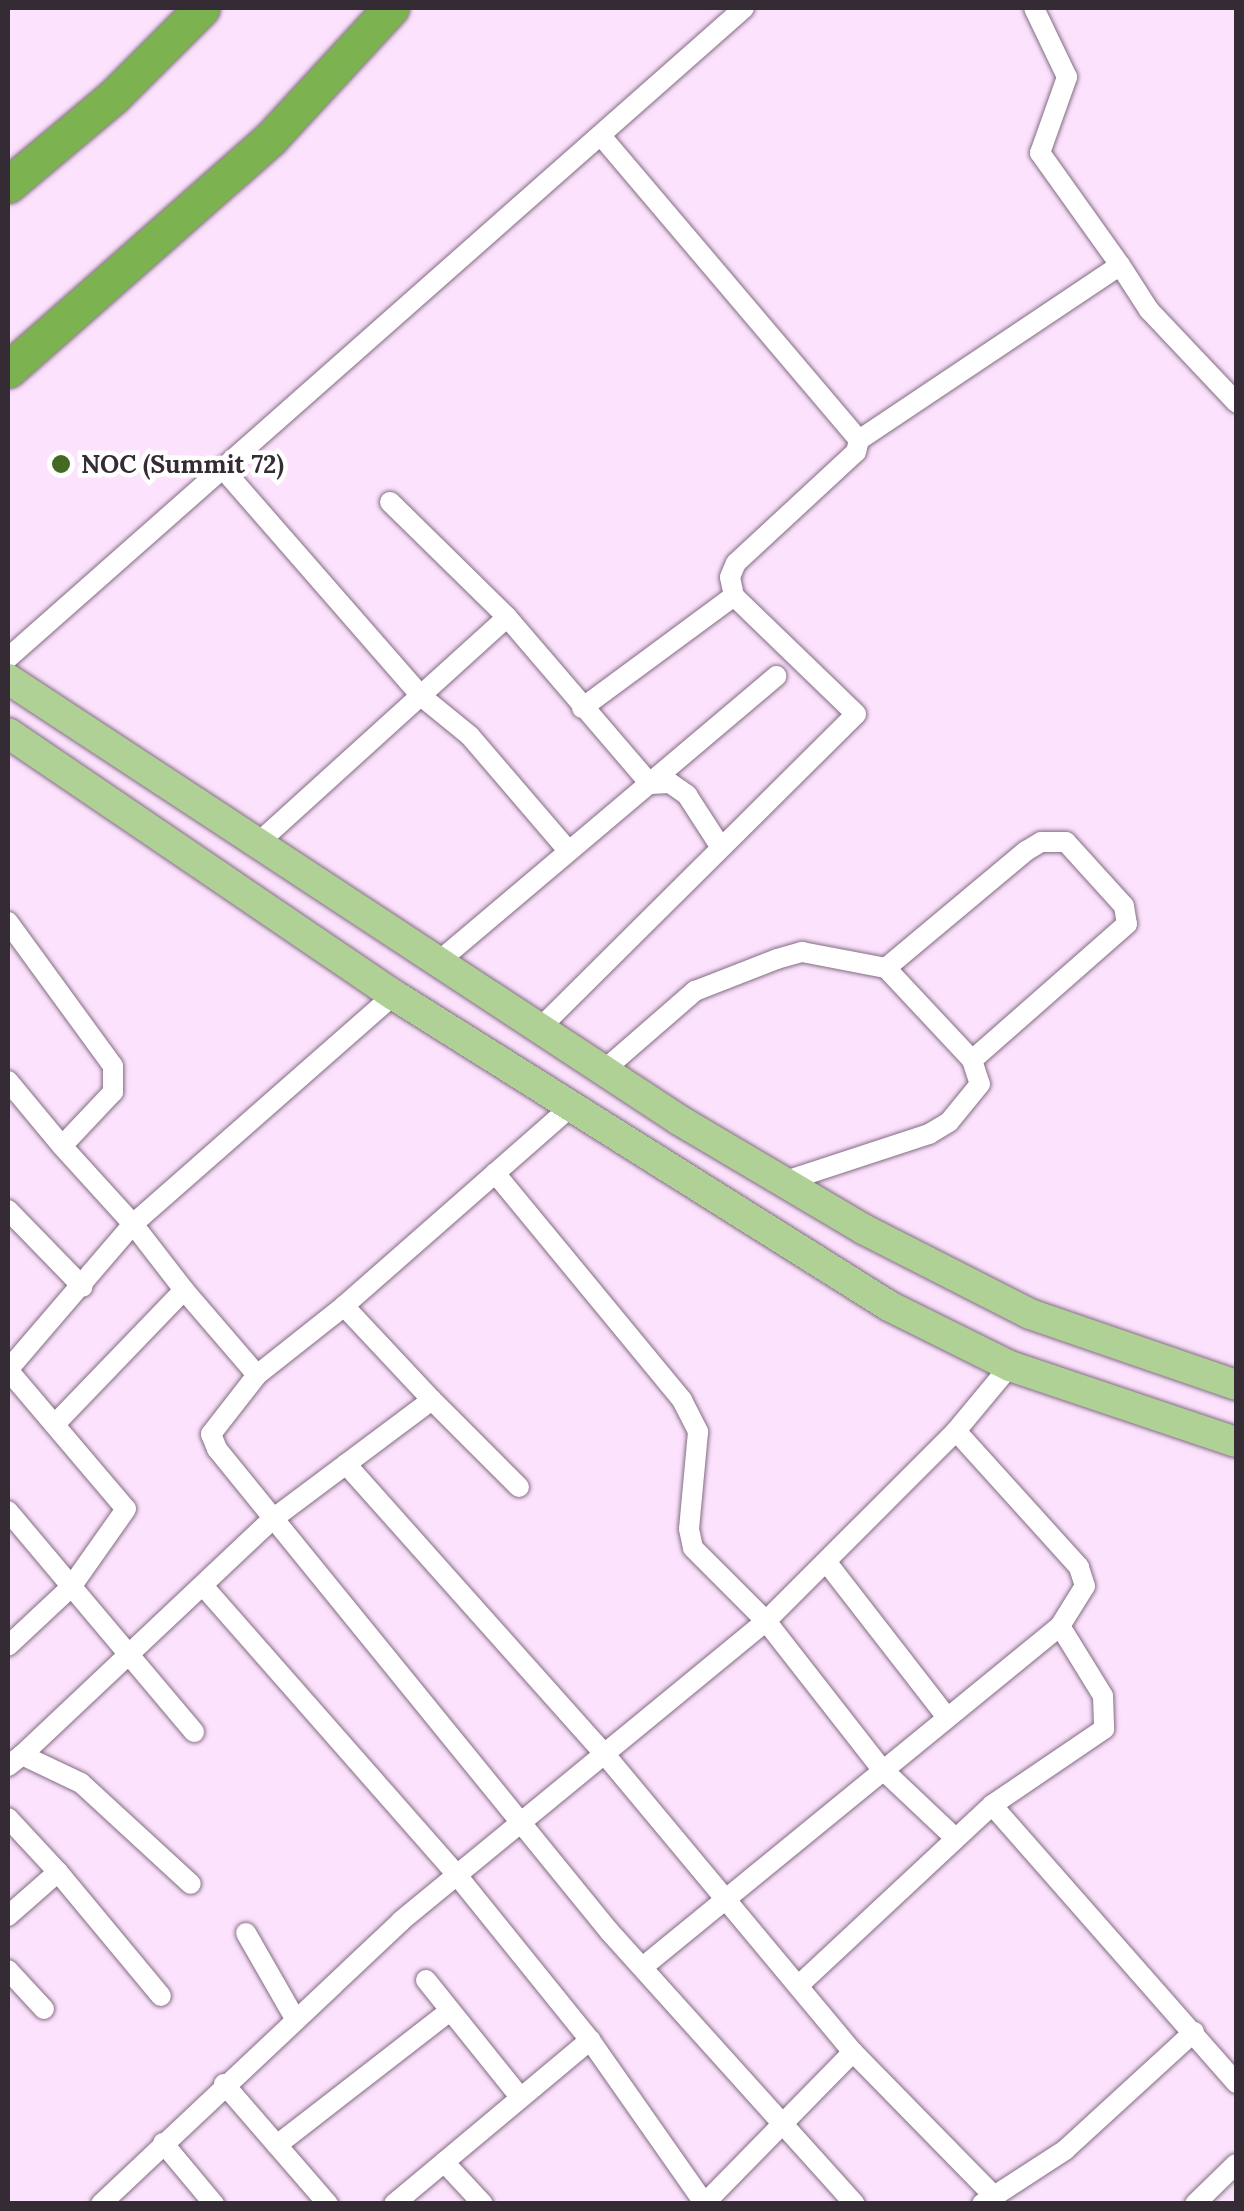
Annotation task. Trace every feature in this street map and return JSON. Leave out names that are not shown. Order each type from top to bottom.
[{"type":"highway","points":[[8,185],[114,96],[202,8]]},
{"type":"highway","points":[[8,370],[272,138],[391,8]]},
{"type":"main road","points":[[8,679],[477,989],[783,1182],[974,1290],[1188,1373],[1236,1385]]},
{"type":"main road","points":[[8,733],[394,996],[889,1306],[1010,1366],[1174,1426],[1236,1442]]},
{"type":"main road","points":[[448,1030],[477,989]]},
{"type":"main road","points":[[1174,1426],[1188,1373]]},
{"type":"street","points":[[8,658],[744,8]]},
{"type":"street","points":[[1034,8],[1067,78],[1040,153],[1148,310],[1236,402]]},
{"type":"street","points":[[602,137],[860,440]]},
{"type":"street","points":[[540,1028],[856,714],[734,596],[730,577],[736,563],[856,452],[860,440],[1120,265]]},
{"type":"street","points":[[224,470],[421,696],[470,736],[567,849]]},
{"type":"street","points":[[390,502],[507,617],[650,784]]},
{"type":"street","points":[[582,708],[734,596]]},
{"type":"street","points":[[258,843],[507,617]]},
{"type":"street","points":[[438,962],[776,676]]},
{"type":"street","points":[[650,784],[670,783],[687,796],[720,846]]},
{"type":"street","points":[[886,968],[1026,851],[1041,842],[1066,842],[1124,906],[1127,924],[972,1060]]},
{"type":"street","points":[[8,922],[117,1080],[62,1146]]},
{"type":"street","points":[[604,1070],[695,991],[776,959],[802,952],[886,968],[972,1060],[980,1084],[949,1122],[783,1182]]},
{"type":"street","points":[[8,1646],[72,1587],[126,1509],[8,1370],[133,1224],[394,996]]},
{"type":"street","points":[[8,1081],[133,1224],[256,1375]]},
{"type":"street","points":[[569,1108],[344,1306],[256,1375],[211,1434],[270,1521],[644,1966],[855,2204]]},
{"type":"street","points":[[495,1173],[682,1400],[698,1432],[688,1528],[693,1548],[766,1620],[882,1768],[954,1837]]},
{"type":"street","points":[[11,1221],[83,1287]]},
{"type":"street","points":[[56,1422],[184,1290]]},
{"type":"street","points":[[344,1306],[518,1487]]},
{"type":"street","points":[[101,2204],[294,2015],[522,1817],[766,1620],[828,1564],[956,1432],[1010,1366]]},
{"type":"street","points":[[191,1884],[81,1783],[15,1760],[205,1588],[270,1521],[432,1400]]},
{"type":"street","points":[[644,1966],[945,1716],[1060,1626],[1085,1586],[1084,1576],[956,1432]]},
{"type":"street","points":[[346,1464],[602,1751],[853,2052],[987,2199],[1065,2150],[1194,2032]]},
{"type":"street","points":[[8,1512],[132,1654],[194,1732]]},
{"type":"street","points":[[828,1564],[945,1716]]},
{"type":"street","points":[[205,1588],[456,1874],[590,2040],[706,2203],[780,2122],[853,2052]]},
{"type":"street","points":[[798,1986],[992,1805],[1104,1729],[1103,1696],[1060,1626]]},
{"type":"street","points":[[992,1805],[1022,1846],[1194,2032],[1236,2083]]},
{"type":"street","points":[[8,1818],[161,1996]]},
{"type":"street","points":[[8,1916],[58,1872]]},
{"type":"street","points":[[246,1933],[294,2015]]},
{"type":"street","points":[[8,1970],[44,2009]]},
{"type":"street","points":[[426,1980],[520,2098]]},
{"type":"street","points":[[278,2145],[450,2011]]},
{"type":"street","points":[[394,2204],[590,2040]]},
{"type":"street","points":[[224,2084],[328,2204]]},
{"type":"street","points":[[163,2144],[214,2204]]},
{"type":"street","points":[[444,2162],[483,2204]]},
{"type":"street","points":[[1195,2204],[1236,2164]]},
{"type":"place","name":"NOC (Summit 72)","points":[[61,464]]}]
